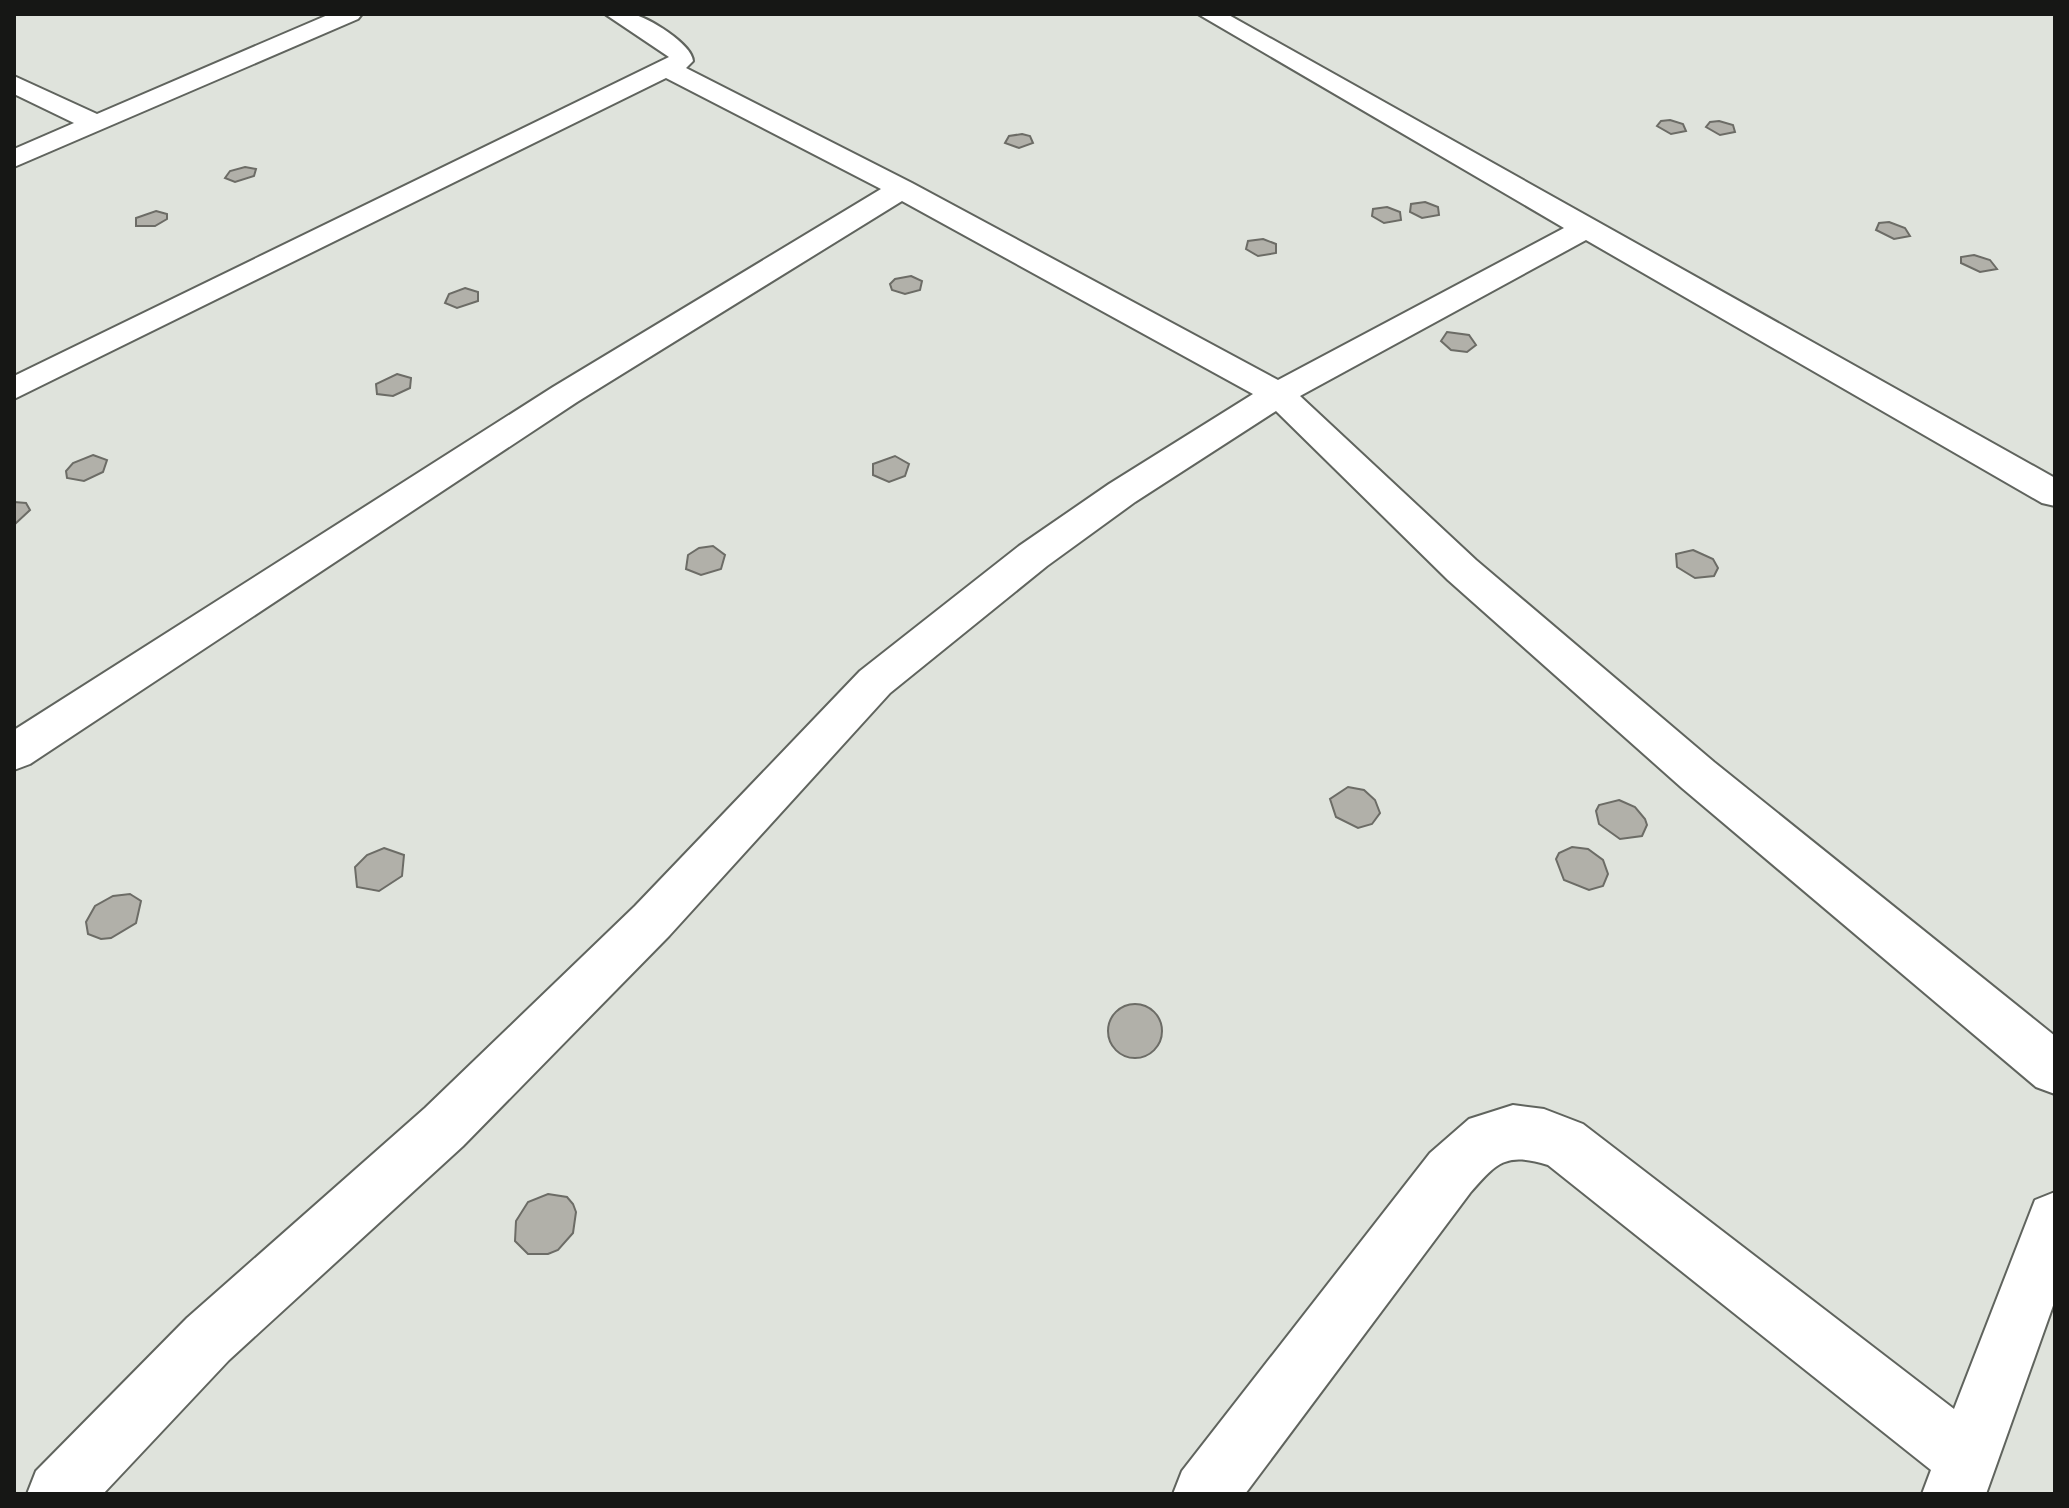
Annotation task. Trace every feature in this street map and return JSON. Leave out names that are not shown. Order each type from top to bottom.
[{"type":"street","points":[[14,159],[350,14]]},
{"type":"street","points":[[14,389],[681,61],[681,55],[671,45],[617,14]]},
{"type":"street","points":[[1210,14],[2055,494]]},
{"type":"street","points":[[668,69],[902,189],[1278,394],[1462,570],[1651,734],[2055,1069]]},
{"type":"street","points":[[14,84],[95,123]]},
{"type":"street","points":[[14,752],[628,356],[782,259],[902,189]]},
{"type":"street","points":[[59,1494],[208,1339],[455,1117],[652,921],[875,682],[1033,556],[1122,493],[1278,394],[1586,228]]},
{"type":"street","points":[[1205,1494],[1450,1173],[1474,1145],[1508,1130],[1527,1130],[1564,1143],[1960,1476],[2055,1220]]},
{"type":"building","points":[[1661,121],[1683,124],[1686,131],[1671,134],[1657,126]]},
{"type":"building","points":[[1710,122],[1733,125],[1735,132],[1720,135],[1706,127]]},
{"type":"building","points":[[1009,136],[1030,136],[1033,143],[1019,148],[1005,143]]},
{"type":"building","points":[[245,167],[256,169],[254,176],[235,182],[225,178],[230,171]]},
{"type":"building","points":[[1425,202],[1438,207],[1439,215],[1422,218],[1410,212],[1411,204]]},
{"type":"building","points":[[1387,207],[1400,212],[1401,220],[1384,223],[1372,216],[1373,209]]},
{"type":"building","points":[[156,211],[167,214],[167,219],[155,226],[136,226],[136,218]]},
{"type":"building","points":[[1889,222],[1905,228],[1910,236],[1894,239],[1876,230],[1879,223]]},
{"type":"building","points":[[1263,239],[1276,244],[1276,253],[1258,256],[1246,249],[1248,241]]},
{"type":"building","points":[[1974,255],[1990,260],[1997,269],[1980,272],[1961,263],[1961,257]]},
{"type":"building","points":[[911,276],[922,281],[920,290],[905,294],[892,290],[890,284],[895,279]]},
{"type":"building","points":[[465,288],[478,292],[478,301],[457,308],[445,303],[449,294]]},
{"type":"building","points":[[1447,332],[1469,335],[1476,345],[1467,352],[1451,350],[1441,341]]},
{"type":"building","points":[[397,374],[411,378],[410,388],[393,396],[377,394],[376,384]]},
{"type":"building","points":[[93,455],[107,460],[103,472],[84,481],[67,478],[66,471],[73,463]]},
{"type":"building","points":[[895,456],[909,464],[905,476],[889,482],[873,475],[873,464]]},
{"type":"building","points":[[14,502],[26,503],[30,510],[14,525]]},
{"type":"building","points":[[713,546],[725,555],[721,569],[701,575],[686,569],[688,555],[699,548]]},
{"type":"building","points":[[1693,550],[1713,559],[1718,568],[1714,576],[1695,578],[1677,567],[1676,554]]},
{"type":"building","points":[[1348,787],[1364,790],[1375,800],[1380,813],[1372,824],[1358,828],[1336,817],[1330,799]]},
{"type":"building","points":[[1619,800],[1635,807],[1645,819],[1647,825],[1642,836],[1620,839],[1599,824],[1596,811],[1599,805]]},
{"type":"building","points":[[1572,847],[1588,849],[1603,860],[1608,874],[1603,886],[1589,890],[1564,880],[1556,859],[1559,853]]},
{"type":"building","points":[[384,848],[404,855],[402,876],[379,891],[357,887],[355,867],[367,855]]},
{"type":"building","points":[[130,894],[141,901],[136,923],[111,938],[101,939],[88,934],[86,922],[95,906],[113,896]]},
{"type":"building","points":[[1135,1004],[1154,1012],[1162,1031],[1154,1050],[1135,1058],[1116,1050],[1108,1031],[1116,1012]]},
{"type":"building","points":[[548,1194],[567,1197],[573,1204],[576,1212],[573,1233],[558,1250],[548,1254],[528,1254],[515,1241],[516,1221],[528,1202]]}]
